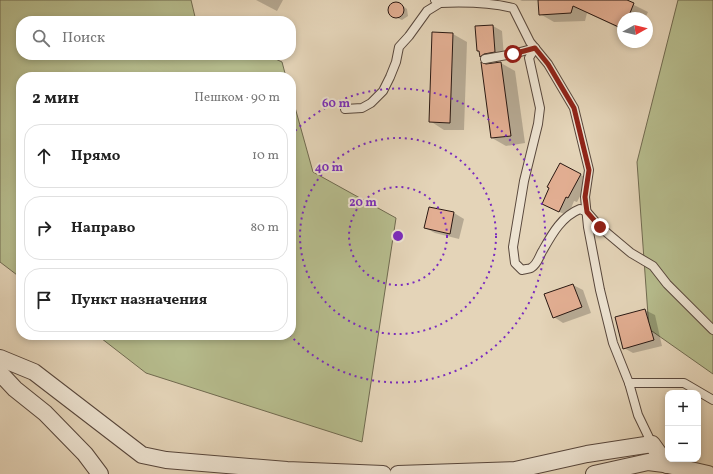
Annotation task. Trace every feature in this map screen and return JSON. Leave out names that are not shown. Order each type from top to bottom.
[{"type":"street","points":[[0,358],[34,372],[142,456],[166,460],[287,470],[384,474]]},
{"type":"street","points":[[0,373],[15,389],[45,413],[84,454],[100,474]]},
{"type":"street","points":[[398,474],[516,470],[587,454],[652,444],[667,465]]},
{"type":"street","points":[[594,474],[648,462],[708,474]]},
{"type":"lane","points":[[345,109],[362,108],[371,103],[383,91],[396,62],[399,47],[427,11],[437,2],[475,2],[498,4],[513,8],[530,42],[548,64],[574,108],[589,170],[585,197],[588,227],[600,290],[613,343],[629,383],[638,415],[652,444]]},
{"type":"lane","points":[[485,59],[535,48]]},
{"type":"lane","points":[[535,48],[529,58],[540,108],[538,124],[524,181],[513,247],[515,263],[522,270],[530,268],[538,261],[542,251],[566,218],[580,209],[587,212],[600,227],[631,253],[652,266],[667,284],[713,330]]},
{"type":"lane","points":[[629,383],[684,383],[713,400]]},
{"type":"green space","points":[[0,0],[191,0],[195,16],[16,16],[16,60],[278,60],[282,62],[285,72],[16,72],[16,274],[0,262]]},
{"type":"green space","points":[[678,0],[713,0],[713,374],[649,329],[637,162]]},
{"type":"green space","points":[[296,111],[313,172],[396,218],[362,442],[146,373],[103,340],[296,340]]},
{"type":"building","points":[[538,0],[627,0],[634,3],[630,12],[617,12],[617,26],[573,6],[571,13],[539,15]]},
{"type":"building","points":[[393,2],[399,2],[404,7],[402,16],[399,18],[393,18],[388,13],[388,7]]},
{"type":"building","points":[[493,25],[495,52],[484,54],[480,57],[479,51],[477,51],[475,26]]},
{"type":"building","points":[[432,32],[453,33],[450,123],[429,122]]},
{"type":"building","points":[[481,62],[486,64],[501,62],[511,136],[491,138]]},
{"type":"building","points":[[560,163],[581,174],[568,198],[566,197],[559,212],[542,204],[549,188],[547,187]]},
{"type":"building","points":[[429,207],[454,212],[450,234],[424,228]]},
{"type":"building","points":[[573,284],[582,307],[553,318],[544,294]]},
{"type":"building","points":[[645,309],[654,340],[623,349],[615,317]]},
{"type":"route","points":[[513,54],[535,48],[548,64],[574,108],[589,170],[585,197],[587,212],[600,227]]}]
